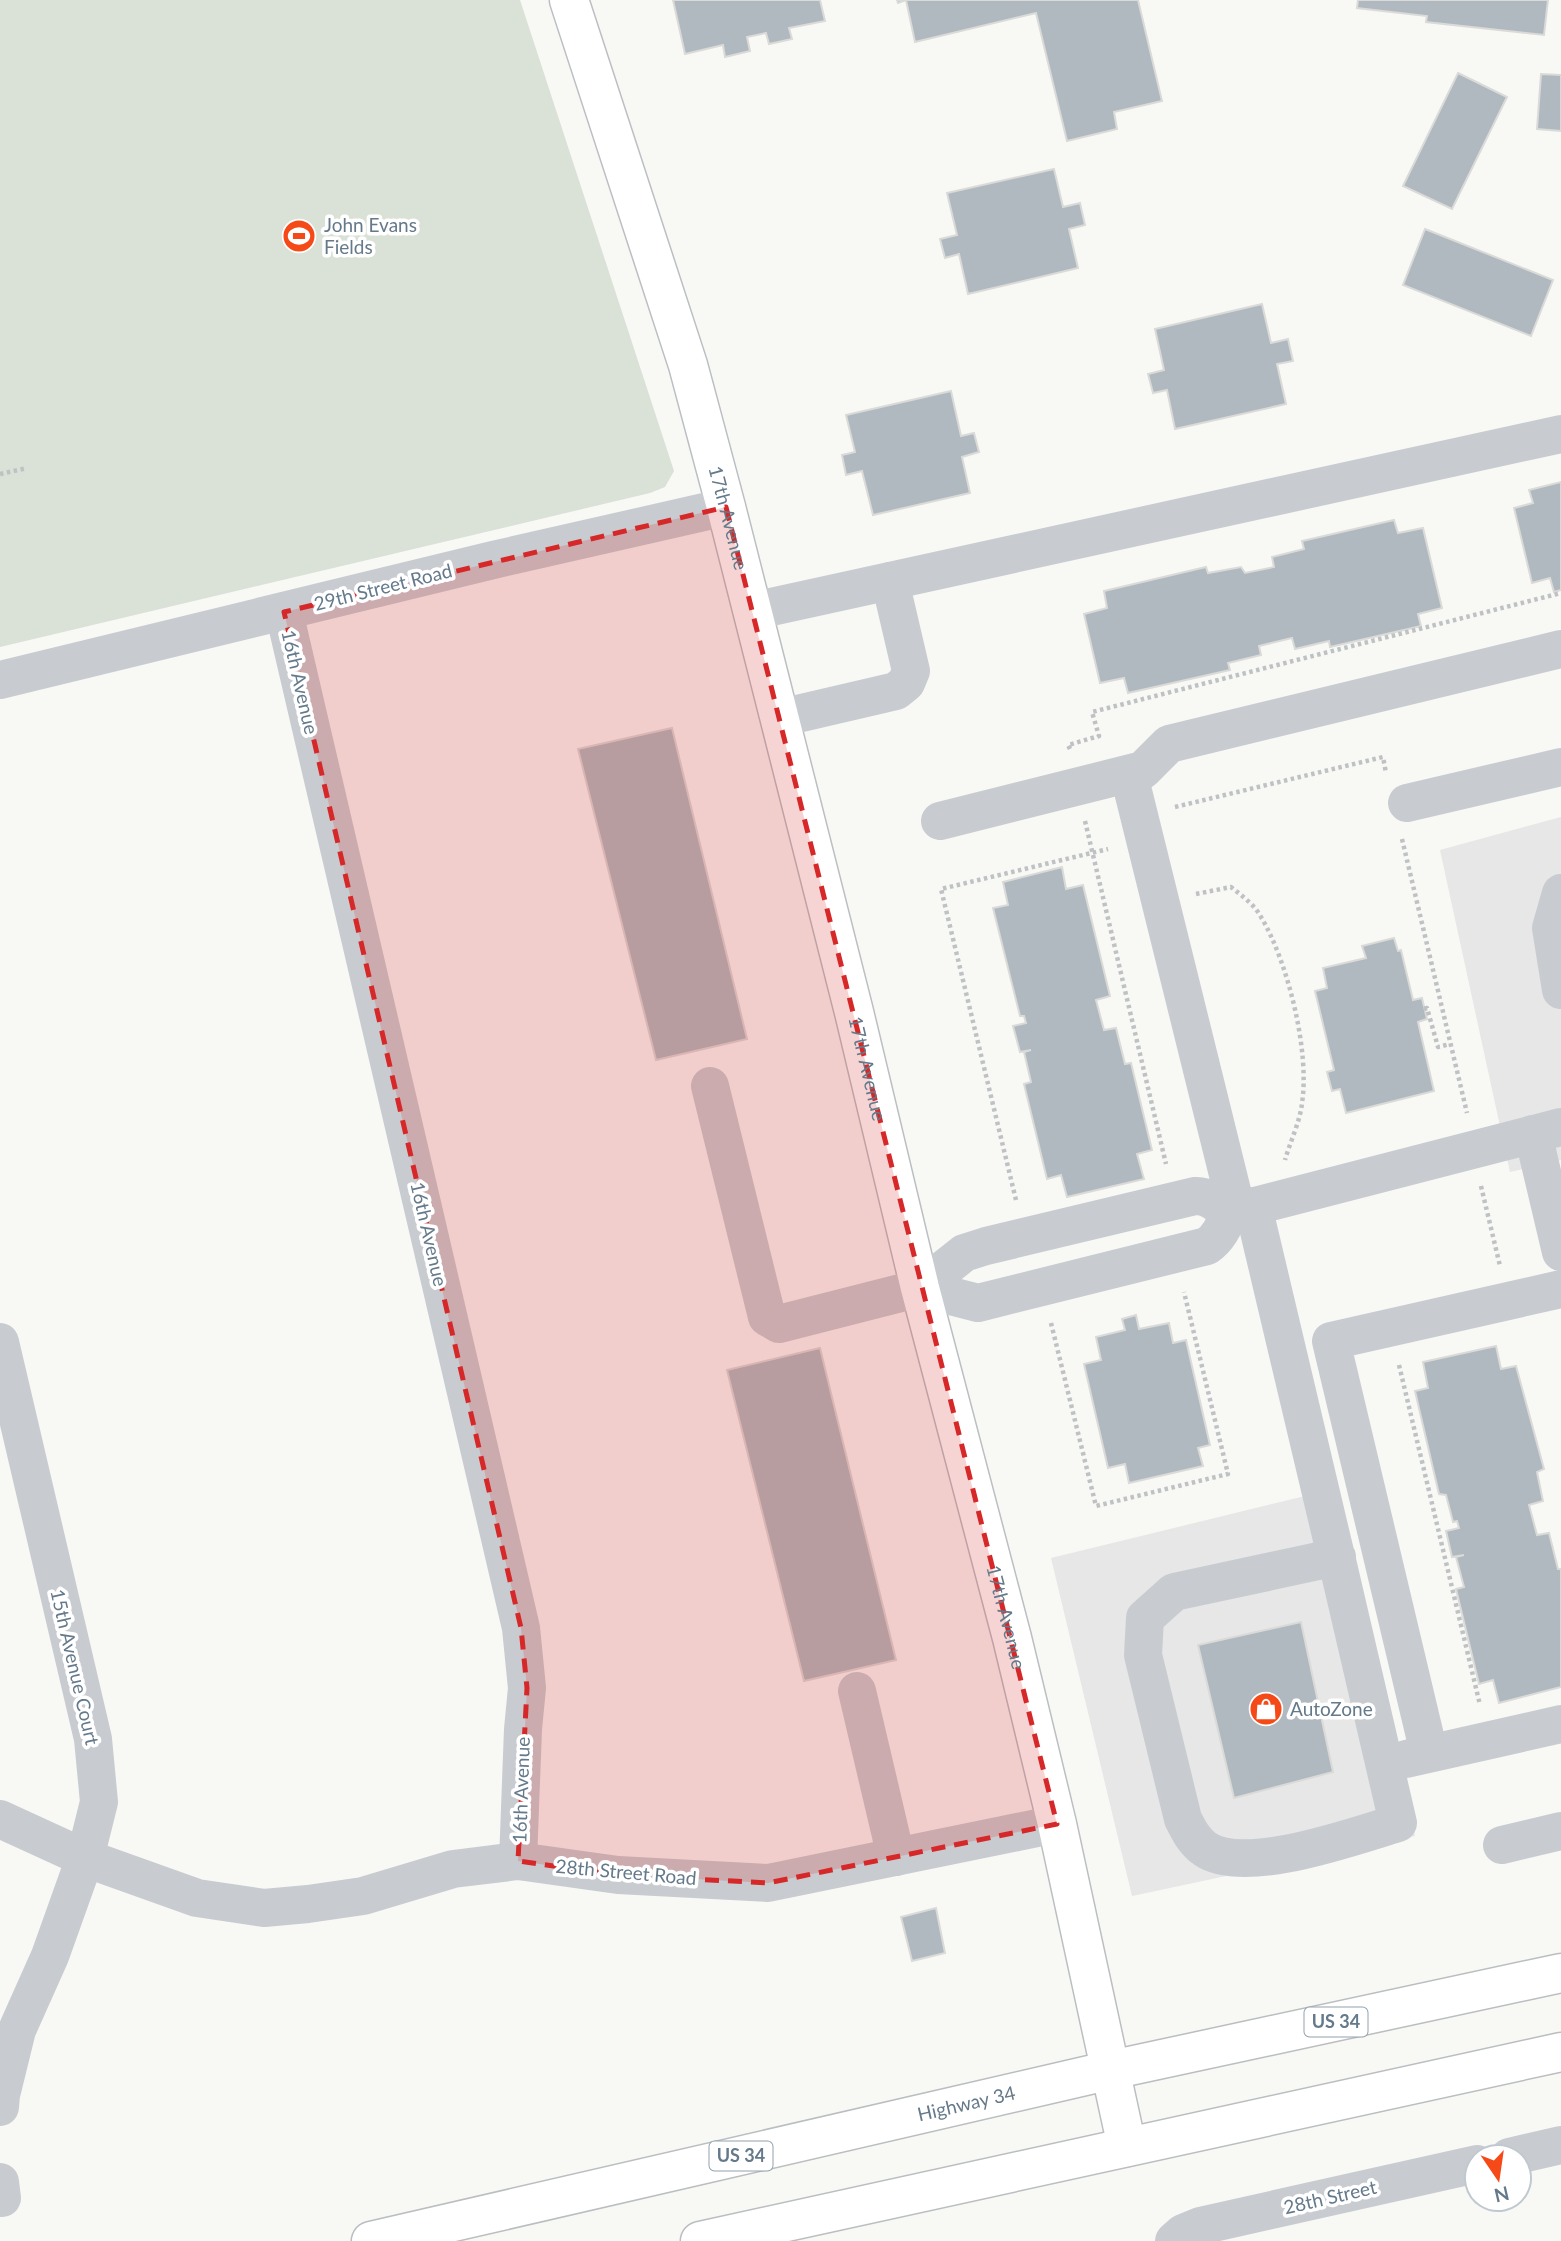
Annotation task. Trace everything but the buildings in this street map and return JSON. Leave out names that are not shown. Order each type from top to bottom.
[{"type":"main road","name":"17th Avenue","points":[[569,0],[688,365],[726,507],[920,1287],[998,1578],[1057,1825],[1127,2147]]},
{"type":"main road","name":"Highway 34","points":[[371,2241],[1111,2070],[1561,1973]]},
{"type":"main road","points":[[700,2241],[1561,2052]]},
{"type":"street","points":[[753,611],[1561,434]]},
{"type":"street","name":"29th Street Road","points":[[0,680],[492,560],[726,507]]},
{"type":"street","points":[[780,718],[896,691],[906,683],[911,671],[890,581]]},
{"type":"street","name":"16th Avenue","points":[[284,612],[521,1628],[527,1688],[518,1861]]},
{"type":"street","points":[[940,821],[1129,775],[1143,770],[1169,744],[1561,649]]},
{"type":"street","points":[[1399,807],[1561,767]]},
{"type":"street","points":[[1129,775],[1239,1210],[1337,1557],[1398,1823],[1280,1855],[1230,1858],[1206,1850],[1192,1837],[1183,1819],[1143,1655],[1145,1618],[1174,1592],[1337,1557]]},
{"type":"street","points":[[1561,892],[1551,928],[1561,990]]},
{"type":"street","points":[[710,1086],[767,1317],[779,1324],[920,1287],[964,1252],[1200,1196],[1223,1209],[1239,1210],[1547,1130],[1561,1252]]},
{"type":"street","points":[[920,1287],[981,1302],[1208,1246],[1226,1220],[1239,1210]]},
{"type":"street","points":[[1429,1753],[1331,1341],[1561,1289]]},
{"type":"street","name":"15th Avenue Court","points":[[0,1342],[93,1738],[99,1802],[85,1858],[50,1956],[17,2029],[0,2107]]},
{"type":"street","points":[[857,1691],[896,1857]]},
{"type":"street","points":[[1384,1764],[1561,1724]]},
{"type":"street","name":"28th Street Road","points":[[0,1819],[85,1858],[197,1898],[264,1908],[363,1896],[453,1869],[518,1861],[618,1875],[768,1883],[1057,1825]]},
{"type":"street","points":[[1502,1845],[1561,1831]]},
{"type":"street","points":[[1533,2152],[1561,2146]]},
{"type":"street","name":"28th Street","points":[[1179,2237],[1200,2226],[1463,2167]]},
{"type":"path","points":[[0,474],[27,468]]},
{"type":"path","points":[[1072,756],[1068,745],[1099,736],[1092,712],[1561,593]]},
{"type":"path","points":[[1168,809],[1383,757],[1399,807],[1469,1121]]},
{"type":"path","points":[[1085,821],[1168,1174]]},
{"type":"path","points":[[1018,1211],[941,890],[1114,847]]},
{"type":"path","points":[[1189,895],[1231,887],[1247,899],[1261,917],[1279,959],[1293,1004],[1302,1051],[1302,1104],[1284,1161]]},
{"type":"path","points":[[1424,1009],[1427,1008],[1438,1047],[1450,1044]]},
{"type":"path","points":[[1480,1185],[1503,1277]]},
{"type":"path","points":[[1049,1315],[1096,1506],[1228,1474],[1182,1284]]},
{"type":"path","points":[[1399,1365],[1480,1706]]},
{"type":"highlighted area","points":[[726,507],[1057,1824],[768,1883],[618,1875],[518,1861],[527,1688],[521,1628],[284,612]]},
{"type":"shaded area","name":"John Evans Fields","points":[[0,0],[520,0],[674,471],[665,487],[650,493],[0,647]]},
{"type":"shaded area","points":[[1561,817],[1561,1160],[1510,1172],[1440,850]]},
{"type":"shaded area","points":[[1338,1488],[1415,1836],[1132,1896],[1051,1558]]},
{"type":"place","name":"John Evans Fields","points":[[299,236]]},
{"type":"place","name":"AutoZone","points":[[1266,1709]]}]
